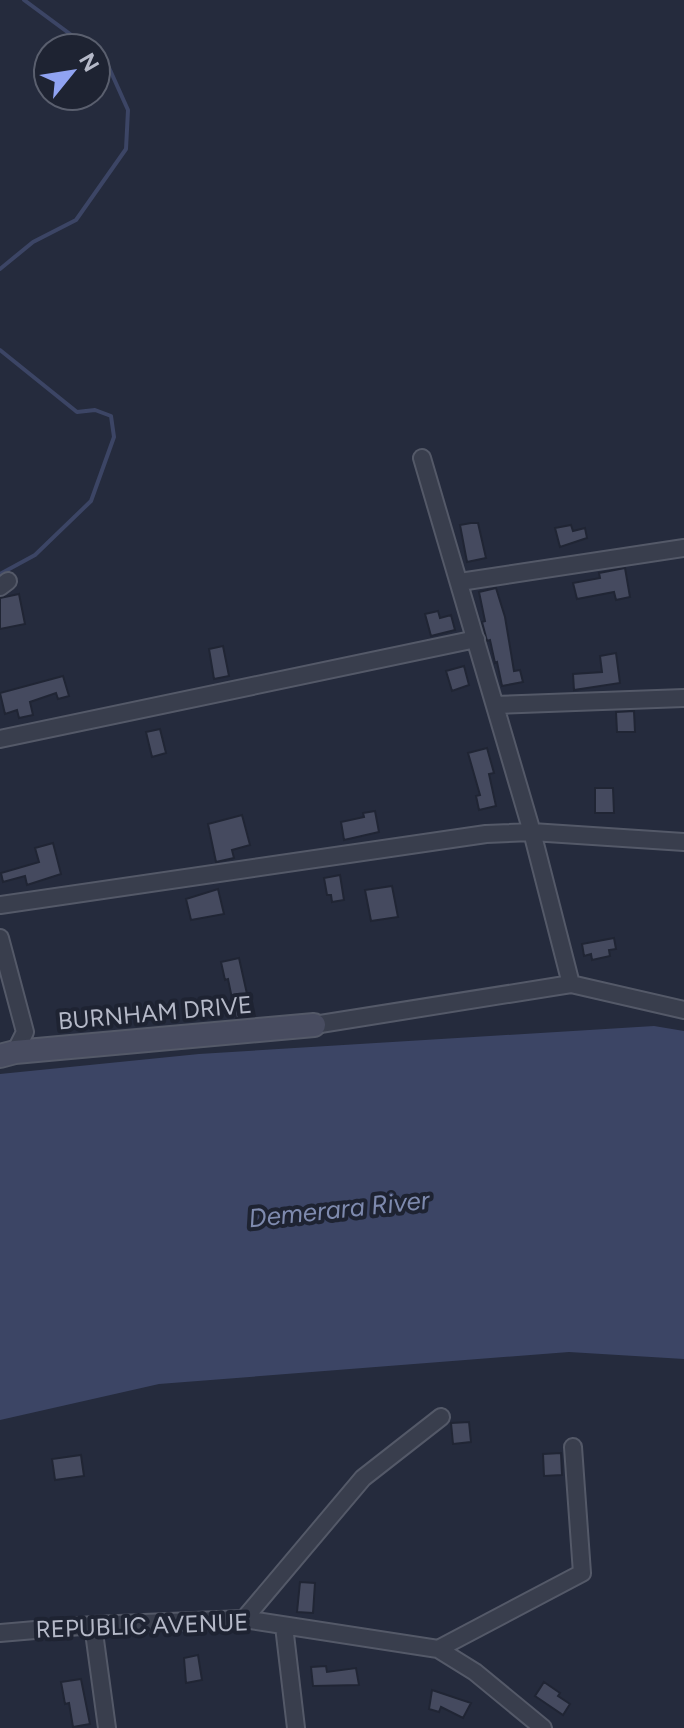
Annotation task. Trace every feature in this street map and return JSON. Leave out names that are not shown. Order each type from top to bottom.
[{"type":"street","points":[[422,458],[532,832],[571,984]]},
{"type":"street","points":[[460,582],[684,548]]},
{"type":"street","points":[[0,739],[476,639]]},
{"type":"street","points":[[495,705],[684,698]]},
{"type":"street","points":[[0,905],[486,834],[532,832],[684,842]]},
{"type":"street","points":[[0,938],[25,1032],[8,1054]]},
{"type":"street","points":[[314,1025],[571,984],[684,1010]]},
{"type":"street","name":"BURNHAM DRIVE","points":[[8,1054],[314,1025]]},
{"type":"street","points":[[244,1619],[363,1478],[441,1417]]},
{"type":"street","points":[[438,1649],[582,1573],[573,1447]]},
{"type":"street","name":"REPUBLIC AVENUE","points":[[0,1633],[93,1625],[244,1619],[438,1649],[475,1672],[543,1728]]},
{"type":"street","points":[[93,1625],[107,1728]]},
{"type":"street","points":[[284,1626],[296,1728]]},
{"type":"water","name":"Demerara River","points":[[654,1026],[684,1031],[684,1359],[569,1352],[159,1384],[0,1420],[0,1074],[199,1054]]},
{"type":"building","points":[[478,523],[486,558],[467,562],[460,525]]},
{"type":"building","points":[[571,525],[573,531],[585,528],[587,538],[560,547],[555,528]]},
{"type":"building","points":[[625,568],[630,597],[616,600],[614,592],[577,599],[573,583],[600,578],[599,573]]},
{"type":"building","points":[[496,588],[505,617],[514,671],[520,670],[523,682],[502,686],[482,622],[485,621],[479,592]]},
{"type":"building","points":[[19,594],[25,624],[0,629],[0,598]]},
{"type":"building","points":[[438,611],[440,618],[451,615],[455,630],[431,636],[425,614]]},
{"type":"building","points":[[223,646],[229,676],[214,679],[209,649]]},
{"type":"building","points":[[616,653],[620,683],[574,690],[573,674],[602,672],[600,656]]},
{"type":"building","points":[[464,666],[469,685],[452,691],[446,671]]},
{"type":"building","points":[[63,676],[69,696],[58,699],[56,693],[30,702],[33,715],[19,718],[17,710],[5,714],[0,693]]},
{"type":"building","points":[[634,711],[635,732],[617,732],[616,712]]},
{"type":"building","points":[[160,729],[166,753],[152,757],[146,732]]},
{"type":"building","points":[[487,748],[494,773],[489,774],[496,806],[479,810],[476,796],[480,795],[468,753]]},
{"type":"building","points":[[595,788],[613,788],[614,813],[595,813]]},
{"type":"building","points":[[375,811],[379,832],[344,840],[341,822]]},
{"type":"building","points":[[242,815],[250,845],[232,850],[234,858],[216,862],[208,824]]},
{"type":"building","points":[[53,843],[61,874],[27,885],[25,876],[3,882],[1,873],[39,862],[35,848]]},
{"type":"building","points":[[340,875],[344,900],[332,902],[331,895],[327,895],[324,878]]},
{"type":"building","points":[[392,886],[398,917],[371,921],[365,890]]},
{"type":"building","points":[[218,889],[224,914],[191,920],[186,899]]},
{"type":"building","points":[[614,938],[616,949],[609,950],[610,956],[592,960],[591,954],[584,956],[582,944]]},
{"type":"building","points":[[239,958],[255,1016],[236,1018],[228,979],[225,980],[221,962]]},
{"type":"building","points":[[469,1422],[471,1442],[453,1444],[451,1423]]},
{"type":"building","points":[[561,1453],[562,1475],[544,1476],[543,1454]]},
{"type":"building","points":[[81,1455],[84,1476],[55,1480],[52,1459]]},
{"type":"building","points":[[300,1582],[315,1583],[313,1613],[297,1612]]},
{"type":"building","points":[[198,1655],[202,1680],[186,1683],[184,1658]]},
{"type":"building","points":[[326,1666],[327,1672],[356,1668],[359,1685],[313,1686],[311,1667]]},
{"type":"building","points":[[81,1679],[90,1724],[73,1727],[61,1682]]},
{"type":"building","points":[[544,1682],[570,1704],[563,1715],[535,1696]]},
{"type":"building","points":[[432,1690],[471,1703],[463,1718],[441,1707],[439,1712],[429,1709]]},
{"type":"waterway","points":[[24,0],[67,32]]},
{"type":"waterway","points":[[0,269],[33,242],[76,220],[126,149],[128,110],[112,74]]},
{"type":"waterway","points":[[0,350],[77,412],[95,410],[111,416],[114,437],[91,501],[35,555],[0,574]]}]
